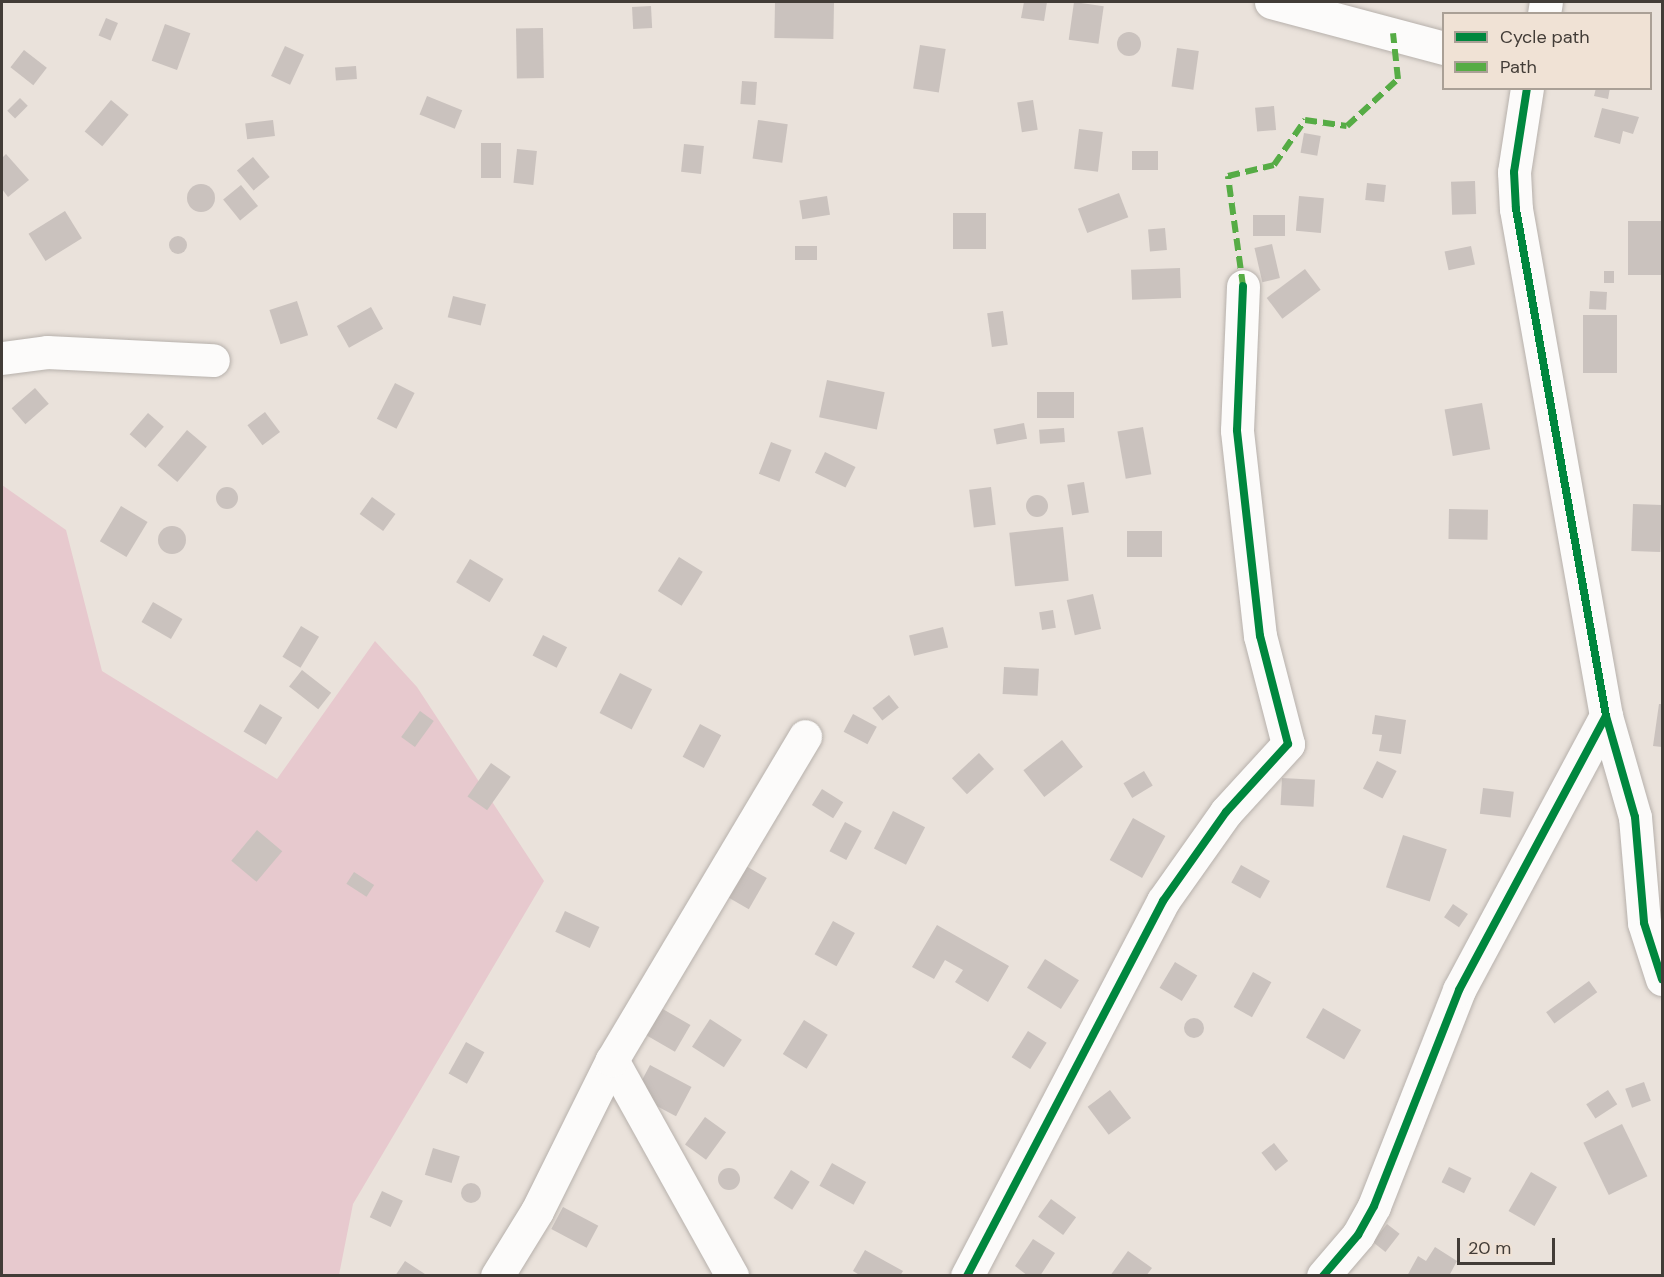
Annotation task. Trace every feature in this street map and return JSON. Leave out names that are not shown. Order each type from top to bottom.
[{"type":"street","points":[[1276,2],[1442,48]]},
{"type":"street","points":[[1527,90],[1514,172],[1516,209],[1606,716],[1635,818],[1644,923],[1662,979]]},
{"type":"street","points":[[967,1275],[1163,901],[1226,812],[1288,744],[1260,636],[1237,430],[1243,286]]},
{"type":"street","points":[[2,358],[47,352],[213,360]]},
{"type":"street","points":[[1323,1275],[1358,1235],[1374,1206],[1459,990],[1606,716]]},
{"type":"street","points":[[497,1275],[537,1211],[612,1060],[805,736]]},
{"type":"street","points":[[612,1060],[732,1275]]},
{"type":"shaded area","points":[[2,485],[66,530],[102,671],[277,779],[375,641],[417,687],[544,881],[353,1204],[339,1275],[2,1275]]},
{"type":"building","points":[[775,2],[834,3],[833,39],[774,38]]},
{"type":"building","points":[[1024,2],[1047,2],[1044,21],[1021,18]]},
{"type":"building","points":[[1074,2],[1104,6],[1098,44],[1069,40]]},
{"type":"building","points":[[651,6],[652,28],[633,29],[632,7]]},
{"type":"building","points":[[106,18],[118,23],[111,41],[99,35]]},
{"type":"building","points":[[165,24],[190,33],[177,70],[152,61]]},
{"type":"building","points":[[516,28],[543,28],[544,78],[517,78]]},
{"type":"building","points":[[1129,32],[1138,35],[1141,44],[1138,53],[1129,56],[1120,53],[1117,44],[1120,35]]},
{"type":"building","points":[[920,45],[946,49],[939,93],[913,88]]},
{"type":"building","points":[[285,46],[304,55],[290,85],[271,76]]},
{"type":"building","points":[[1177,48],[1199,51],[1193,90],[1172,87]]},
{"type":"building","points":[[24,50],[47,68],[33,85],[10,67]]},
{"type":"building","points":[[356,66],[357,79],[336,80],[335,67]]},
{"type":"building","points":[[742,81],[757,82],[755,105],[740,104]]},
{"type":"building","points":[[1596,90],[1610,90],[1608,99],[1594,96]]},
{"type":"building","points":[[427,96],[462,110],[455,129],[420,115]]},
{"type":"building","points":[[20,98],[28,106],[15,119],[7,111]]},
{"type":"building","points":[[111,100],[129,115],[102,146],[85,131]]},
{"type":"building","points":[[1033,100],[1038,130],[1022,132],[1017,103]]},
{"type":"building","points":[[1274,106],[1276,130],[1257,132],[1255,108]]},
{"type":"building","points":[[1602,108],[1639,117],[1633,134],[1623,131],[1620,144],[1594,137]]},
{"type":"building","points":[[273,120],[275,136],[247,139],[245,123]]},
{"type":"building","points":[[758,120],[788,124],[782,163],[753,159]]},
{"type":"building","points":[[1079,129],[1103,132],[1098,172],[1074,169]]},
{"type":"building","points":[[1304,133],[1321,136],[1317,156],[1301,153]]},
{"type":"building","points":[[481,143],[501,143],[501,178],[481,178]]},
{"type":"building","points":[[684,144],[704,146],[701,174],[681,172]]},
{"type":"building","points":[[517,149],[537,151],[533,185],[513,183]]},
{"type":"building","points":[[1132,151],[1158,151],[1158,170],[1132,170]]},
{"type":"building","points":[[6,154],[29,180],[8,197],[2,189],[2,158]]},
{"type":"building","points":[[253,157],[270,177],[254,190],[237,170]]},
{"type":"building","points":[[1475,181],[1476,214],[1452,215],[1451,182]]},
{"type":"building","points":[[1367,183],[1386,185],[1384,202],[1365,200]]},
{"type":"building","points":[[201,184],[211,188],[215,198],[211,208],[201,212],[191,208],[187,198],[191,188]]},
{"type":"building","points":[[241,185],[258,206],[240,220],[223,199]]},
{"type":"building","points":[[1119,193],[1128,217],[1087,233],[1078,209]]},
{"type":"building","points":[[827,196],[830,215],[802,219],[799,200]]},
{"type":"building","points":[[1299,196],[1324,198],[1321,233],[1296,231]]},
{"type":"building","points":[[65,211],[82,238],[45,261],[29,234]]},
{"type":"building","points":[[953,213],[986,213],[986,249],[953,249]]},
{"type":"building","points":[[1253,215],[1285,215],[1285,236],[1253,236]]},
{"type":"building","points":[[1628,221],[1662,221],[1662,275],[1628,275]]},
{"type":"building","points":[[1165,228],[1167,250],[1150,251],[1148,229]]},
{"type":"building","points":[[174,236],[182,236],[187,241],[185,252],[174,254],[169,249],[169,241]]},
{"type":"building","points":[[1272,244],[1280,278],[1262,282],[1254,248]]},
{"type":"building","points":[[795,246],[817,246],[817,260],[795,260]]},
{"type":"building","points":[[1471,246],[1475,265],[1449,270],[1445,252]]},
{"type":"building","points":[[1180,268],[1181,298],[1132,300],[1131,270]]},
{"type":"building","points":[[1305,269],[1321,290],[1282,319],[1267,298]]},
{"type":"building","points":[[1604,271],[1614,271],[1614,283],[1604,283]]},
{"type":"building","points":[[1590,291],[1607,292],[1606,310],[1589,309]]},
{"type":"building","points":[[453,296],[486,304],[481,326],[448,317]]},
{"type":"building","points":[[297,301],[308,335],[281,344],[269,310]]},
{"type":"building","points":[[371,307],[383,329],[349,348],[337,326]]},
{"type":"building","points":[[1003,311],[1008,345],[992,347],[987,313]]},
{"type":"building","points":[[1583,315],[1617,315],[1617,373],[1583,373]]},
{"type":"building","points":[[827,380],[885,392],[877,429],[819,417]]},
{"type":"building","points":[[395,383],[415,393],[396,429],[377,419]]},
{"type":"building","points":[[35,388],[49,404],[25,424],[12,408]]},
{"type":"building","points":[[1037,392],[1074,392],[1074,418],[1037,418]]},
{"type":"building","points":[[1482,403],[1490,449],[1453,456],[1445,410]]},
{"type":"building","points":[[265,412],[280,432],[262,445],[247,425]]},
{"type":"building","points":[[148,413],[164,427],[145,448],[130,434]]},
{"type":"building","points":[[1024,423],[1027,439],[997,445],[994,429]]},
{"type":"building","points":[[1143,427],[1151,474],[1126,479],[1117,432]]},
{"type":"building","points":[[1064,428],[1065,442],[1040,444],[1039,430]]},
{"type":"building","points":[[187,430],[207,447],[177,482],[157,465]]},
{"type":"building","points":[[771,442],[792,450],[779,482],[759,474]]},
{"type":"building","points":[[825,452],[856,467],[845,488],[815,473]]},
{"type":"building","points":[[1084,482],[1089,513],[1072,515],[1067,485]]},
{"type":"building","points":[[227,487],[235,490],[238,498],[235,506],[227,509],[219,506],[216,498],[219,490]]},
{"type":"building","points":[[991,487],[996,525],[974,527],[969,490]]},
{"type":"building","points":[[1037,495],[1045,498],[1048,506],[1045,514],[1037,517],[1029,514],[1026,506],[1029,498]]},
{"type":"building","points":[[372,497],[395,514],[383,531],[360,514]]},
{"type":"building","points":[[1633,504],[1662,505],[1660,552],[1631,551]]},
{"type":"building","points":[[121,506],[148,522],[126,557],[100,541]]},
{"type":"building","points":[[1449,509],[1488,510],[1487,540],[1448,539]]},
{"type":"building","points":[[172,526],[182,530],[186,540],[182,550],[172,554],[162,550],[158,540],[162,530]]},
{"type":"building","points":[[1063,527],[1069,581],[1015,586],[1009,533]]},
{"type":"building","points":[[1127,531],[1162,531],[1162,557],[1127,557]]},
{"type":"building","points":[[679,557],[703,572],[682,606],[658,591]]},
{"type":"building","points":[[470,559],[503,579],[490,602],[456,582]]},
{"type":"building","points":[[1093,594],[1101,629],[1075,635],[1067,600]]},
{"type":"building","points":[[153,602],[182,619],[171,639],[142,622]]},
{"type":"building","points":[[1053,610],[1056,628],[1042,630],[1039,612]]},
{"type":"building","points":[[301,626],[319,637],[300,668],[282,657]]},
{"type":"building","points":[[943,627],[948,647],[914,656],[909,635]]},
{"type":"building","points":[[543,635],[567,647],[557,668],[533,655]]},
{"type":"building","points":[[1004,667],[1039,669],[1038,696],[1003,694]]},
{"type":"building","points":[[302,670],[331,693],[318,709],[289,687]]},
{"type":"building","points":[[620,673],[652,689],[632,729],[600,713]]},
{"type":"building","points":[[889,695],[899,708],[882,721],[872,708]]},
{"type":"building","points":[[260,704],[282,717],[266,745],[244,731]]},
{"type":"building","points":[[1659,704],[1662,704],[1662,747],[1653,746]]},
{"type":"building","points":[[420,711],[434,721],[415,747],[401,737]]},
{"type":"building","points":[[853,714],[877,727],[867,744],[844,732]]},
{"type":"building","points":[[1375,715],[1406,720],[1401,754],[1379,751],[1382,735],[1372,734]]},
{"type":"building","points":[[700,724],[721,735],[704,768],[683,757]]},
{"type":"building","points":[[1062,740],[1083,767],[1044,797],[1023,770]]},
{"type":"building","points":[[979,753],[994,769],[967,794],[952,778]]},
{"type":"building","points":[[1377,761],[1397,771],[1383,799],[1363,789]]},
{"type":"building","points":[[491,763],[511,777],[487,810],[467,797]]},
{"type":"building","points":[[1144,771],[1153,786],[1132,798],[1123,783]]},
{"type":"building","points":[[1282,778],[1315,780],[1314,807],[1281,805]]},
{"type":"building","points":[[1483,788],[1514,792],[1511,818],[1480,814]]},
{"type":"building","points":[[822,789],[843,802],[833,818],[812,805]]},
{"type":"building","points":[[893,811],[925,827],[906,865],[874,848]]},
{"type":"building","points":[[1133,818],[1165,836],[1142,878],[1110,860]]},
{"type":"building","points":[[845,822],[862,831],[846,860],[830,851]]},
{"type":"building","points":[[257,830],[282,851],[257,882],[231,861]]},
{"type":"building","points":[[1403,835],[1447,849],[1430,902],[1386,887]]},
{"type":"building","points":[[1241,865],[1270,881],[1260,898],[1231,882]]},
{"type":"building","points":[[746,866],[767,878],[749,909],[728,897]]},
{"type":"building","points":[[354,872],[374,885],[367,897],[346,884]]},
{"type":"building","points":[[1453,904],[1468,914],[1459,927],[1444,917]]},
{"type":"building","points":[[565,911],[599,927],[590,948],[555,932]]},
{"type":"building","points":[[833,921],[855,933],[836,966],[815,954]]},
{"type":"building","points":[[937,925],[1009,966],[988,1002],[955,982],[963,970],[945,960],[934,979],[912,967]]},
{"type":"building","points":[[1045,959],[1079,980],[1061,1009],[1027,988]]},
{"type":"building","points":[[1175,962],[1197,975],[1182,1001],[1160,988]]},
{"type":"building","points":[[1253,972],[1271,982],[1252,1017],[1234,1007]]},
{"type":"building","points":[[1589,981],[1597,992],[1554,1023],[1546,1012]]},
{"type":"building","points":[[661,1008],[690,1025],[675,1052],[646,1035]]},
{"type":"building","points":[[1323,1008],[1361,1030],[1344,1059],[1306,1037]]},
{"type":"building","points":[[1194,1018],[1201,1021],[1204,1028],[1201,1035],[1194,1038],[1187,1035],[1184,1028],[1187,1021]]},
{"type":"building","points":[[710,1019],[742,1040],[724,1067],[692,1047]]},
{"type":"building","points":[[804,1020],[828,1035],[807,1069],[783,1054]]},
{"type":"building","points":[[1028,1031],[1047,1043],[1030,1069],[1012,1057]]},
{"type":"building","points":[[466,1042],[484,1052],[467,1084],[449,1073]]},
{"type":"building","points":[[650,1065],[691,1087],[676,1116],[635,1094]]},
{"type":"building","points":[[1644,1082],[1651,1101],[1632,1108],[1625,1089]]},
{"type":"building","points":[[1110,1090],[1131,1118],[1109,1135],[1088,1107]]},
{"type":"building","points":[[1608,1090],[1617,1104],[1595,1118],[1586,1104]]},
{"type":"building","points":[[705,1117],[726,1132],[706,1160],[685,1145]]},
{"type":"building","points":[[1622,1124],[1647,1176],[1609,1195],[1583,1143]]},
{"type":"building","points":[[1274,1143],[1288,1161],[1276,1171],[1261,1153]]},
{"type":"building","points":[[433,1148],[460,1156],[452,1183],[425,1175]]},
{"type":"building","points":[[832,1163],[866,1182],[854,1205],[819,1186]]},
{"type":"building","points":[[1449,1167],[1471,1178],[1464,1193],[1442,1182]]},
{"type":"building","points":[[729,1168],[737,1171],[740,1179],[737,1187],[729,1190],[721,1187],[718,1179],[721,1171]]},
{"type":"building","points":[[791,1170],[810,1182],[792,1210],[774,1198]]},
{"type":"building","points":[[1531,1172],[1557,1187],[1534,1226],[1508,1211]]},
{"type":"building","points":[[467,1183],[475,1183],[481,1189],[481,1197],[475,1203],[467,1203],[461,1197],[461,1189]]},
{"type":"building","points":[[382,1191],[403,1201],[391,1227],[370,1217]]},
{"type":"building","points":[[1051,1199],[1076,1217],[1063,1235],[1038,1217]]},
{"type":"building","points":[[563,1207],[598,1226],[587,1248],[551,1229]]},
{"type":"building","points":[[1387,1224],[1400,1234],[1385,1252],[1373,1242]]},
{"type":"building","points":[[1033,1239],[1055,1253],[1040,1276],[1028,1276],[1015,1266]]},
{"type":"building","points":[[1435,1247],[1457,1261],[1449,1276],[1407,1276],[1418,1256],[1426,1261]]},
{"type":"building","points":[[865,1250],[903,1271],[900,1276],[861,1276],[853,1271]]},
{"type":"building","points":[[1128,1251],[1152,1268],[1146,1276],[1110,1276]]},
{"type":"building","points":[[405,1261],[428,1276],[395,1276]]},
{"type":"marked path","points":[[1243,286],[1228,176],[1274,165],[1305,120],[1347,126],[1398,79],[1393,33]]},
{"type":"cycle path","points":[[1527,90],[1514,172],[1516,209],[1606,716],[1635,817],[1644,923],[1662,979]]},
{"type":"cycle path","points":[[967,1276],[1163,901],[1226,812],[1288,744],[1260,636],[1237,430],[1243,286]]},
{"type":"cycle path","points":[[1323,1276],[1358,1235],[1374,1206],[1459,990],[1606,716]]}]
